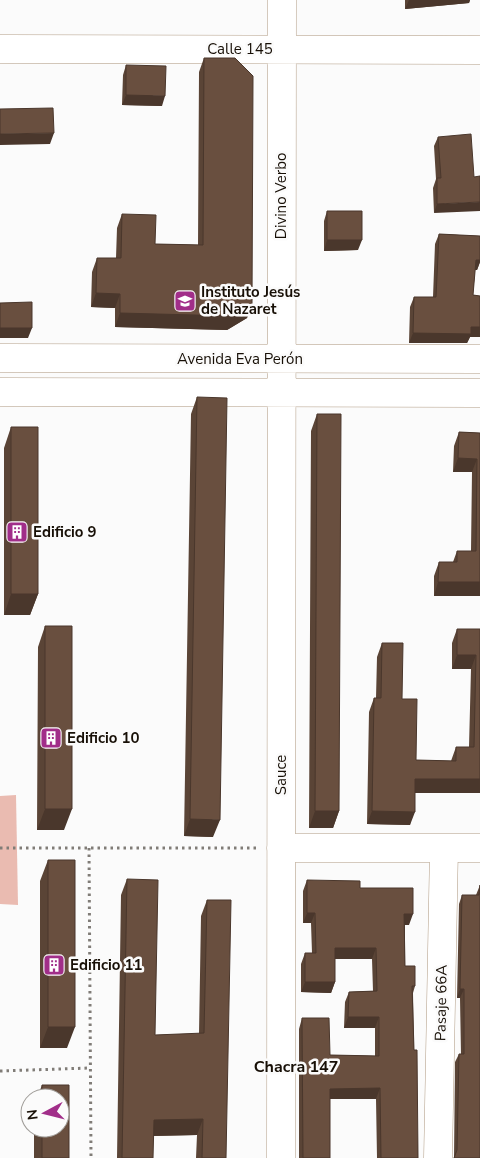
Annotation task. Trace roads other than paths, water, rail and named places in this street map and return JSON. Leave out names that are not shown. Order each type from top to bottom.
[{"type":"street","name":"Divino Verbo","points":[[282,0],[282,393]]},
{"type":"street","name":"Calle 145","points":[[0,49],[480,50]]},
{"type":"street","name":"Avenida Eva Perón","points":[[0,358],[480,359]]},
{"type":"street","points":[[0,392],[480,393]]},
{"type":"street","name":"Sauce","points":[[281,1158],[282,393]]},
{"type":"street","points":[[281,848],[480,848]]},
{"type":"street","name":"Pasaje 66A","points":[[438,1158],[444,848]]},
{"type":"place","name":"Instituto Jesús de Nazaret","points":[[185,301]]},
{"type":"place","name":"Edificio 9","points":[[17,532]]},
{"type":"place","name":"Edificio 10","points":[[51,738]]},
{"type":"place","name":"Edificio 11","points":[[54,965]]},
{"type":"district","name":"Chacra 147","points":[[296,1067]]}]
